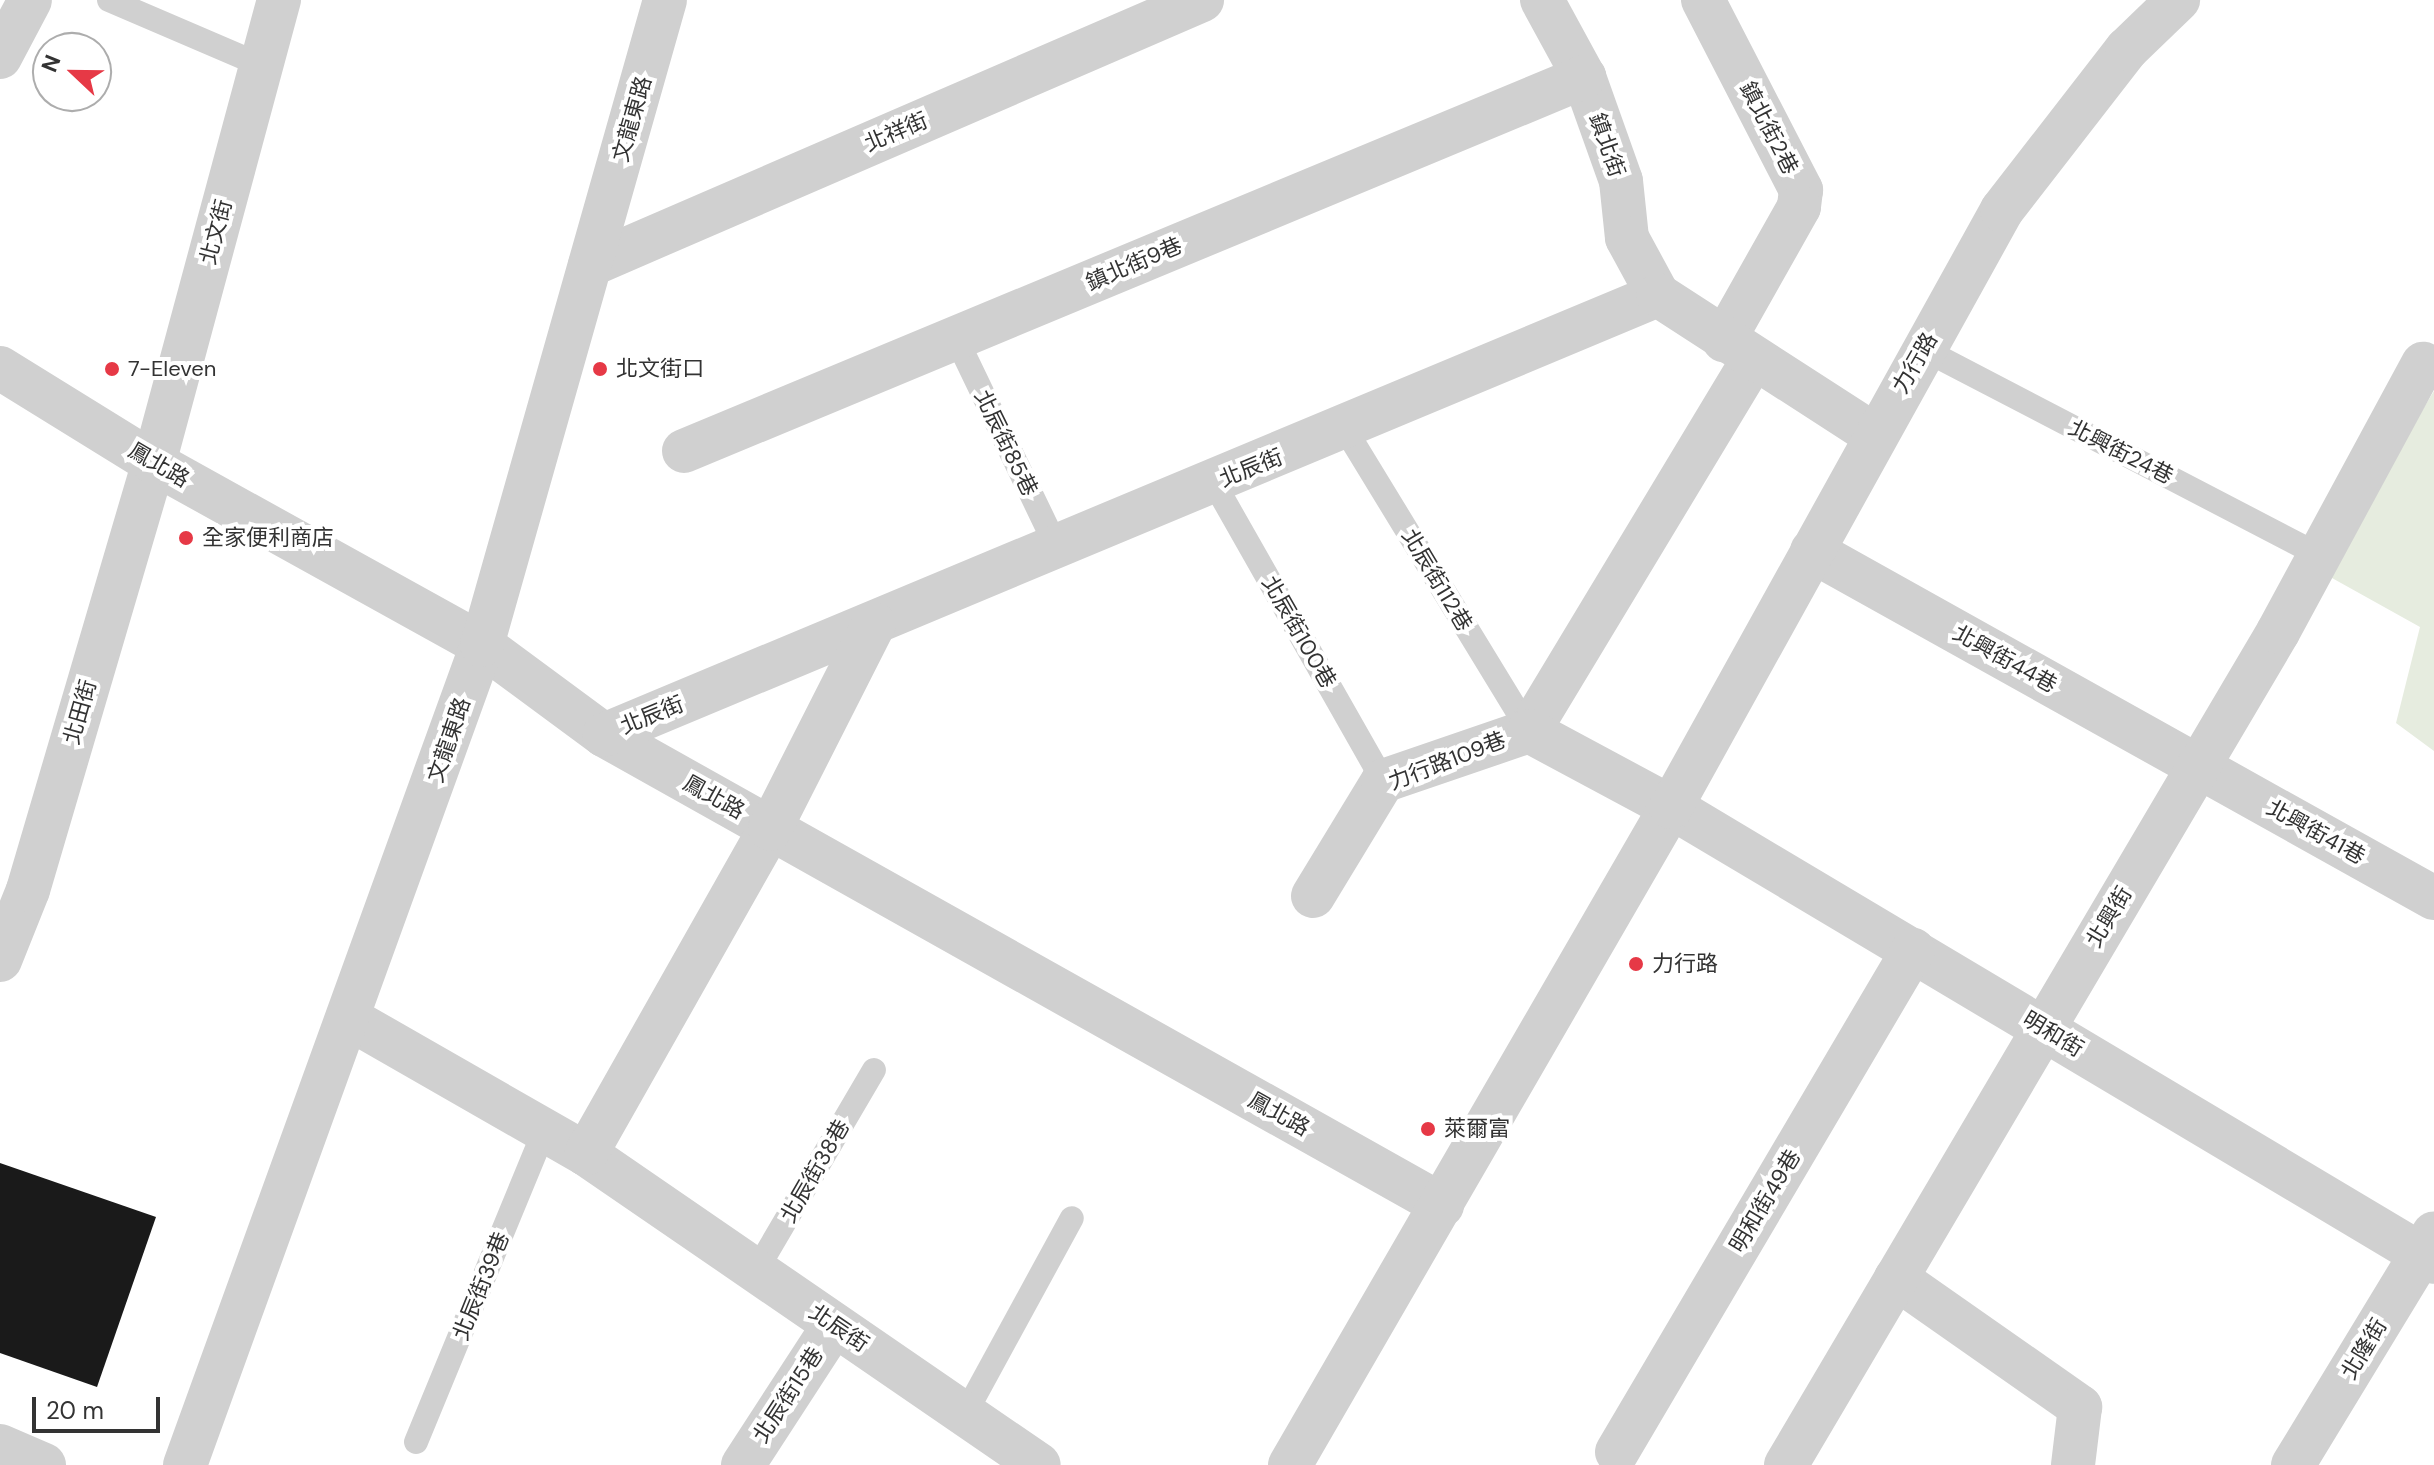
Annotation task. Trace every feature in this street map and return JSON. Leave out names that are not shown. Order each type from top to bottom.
[{"type":"street","points":[[0,57],[30,0]]},
{"type":"street","name":"北文街","points":[[154,463],[279,0]]},
{"type":"street","name":"文龍東路","points":[[185,1465],[350,1019],[482,645],[665,0]]},
{"type":"street","name":"北祥街","points":[[590,265],[1202,0]]},
{"type":"street","name":"鎮北街","points":[[1542,0],[1584,77],[1621,181],[1627,238],[1658,295]]},
{"type":"street","name":"鎮北街2巷","points":[[1703,0],[1801,190],[1799,207],[1739,350]]},
{"type":"street","name":"力行路","points":[[1290,1465],[1671,807],[1874,435],[2002,210],[2127,49],[2178,0]]},
{"type":"street","name":"鎮北街9巷","points":[[684,451],[1584,77]]},
{"type":"street","points":[[1658,295],[1874,435]]},
{"type":"street","name":"北辰街","points":[[604,735],[1345,429],[1658,295]]},
{"type":"street","points":[[1529,731],[1739,350]]},
{"type":"street","name":"北興街","points":[[1786,1465],[2198,766],[2319,555],[2423,364]]},
{"type":"street","name":"鳳北路","points":[[0,368],[154,463],[482,645],[604,735],[1442,1205]]},
{"type":"street","name":"北田街","points":[[0,960],[14,879],[154,463]]},
{"type":"street","name":"北興街44巷","points":[[1812,551],[2198,766]]},
{"type":"street","points":[[586,1154],[770,829],[874,624]]},
{"type":"street","name":"力行路109巷","points":[[1313,896],[1383,781],[1529,731],[1671,807]]},
{"type":"street","name":"北興街41巷","points":[[2198,766],[2434,898]]},
{"type":"street","name":"明和街","points":[[1671,807],[2043,1028],[2430,1250]]},
{"type":"street","name":"明和街49巷","points":[[1617,1452],[1913,950]]},
{"type":"street","name":"北辰街","points":[[350,1019],[586,1154],[1039,1465]]},
{"type":"street","name":"北隆街","points":[[2293,1465],[2430,1250]]},
{"type":"street","points":[[1896,1278],[2080,1407],[2073,1465]]},
{"type":"street","name":"北辰街15巷","points":[[743,1465],[834,1325]]},
{"type":"street","points":[[0,1446],[44,1465]]},
{"type":"lane","points":[[109,0],[261,65]]},
{"type":"lane","name":"北辰街85巷","points":[[956,338],[1057,548]]},
{"type":"lane","name":"北興街24巷","points":[[1923,349],[2319,555]]},
{"type":"lane","name":"北辰街112巷","points":[[1345,429],[1529,731]]},
{"type":"lane","name":"北辰街100巷","points":[[1214,483],[1383,781]]},
{"type":"lane","name":"北辰街38巷","points":[[756,1271],[874,1070]]},
{"type":"lane","name":"北辰街39巷","points":[[416,1442],[545,1129]]},
{"type":"lane","points":[[965,1414],[1072,1218]]},
{"type":"shaded area","points":[[2434,391],[2434,751],[2396,723],[2420,627],[2323,573]]},
{"type":"building","points":[[0,1163],[156,1217],[97,1387],[0,1353]]},
{"type":"place","name":"7-Eleven","points":[[112,369]]},
{"type":"place","name":"北文街口","points":[[600,369]]},
{"type":"place","name":"全家便利商店","points":[[186,538]]},
{"type":"place","name":"力行路","points":[[1636,964]]},
{"type":"place","name":"萊爾富","points":[[1428,1129]]}]
